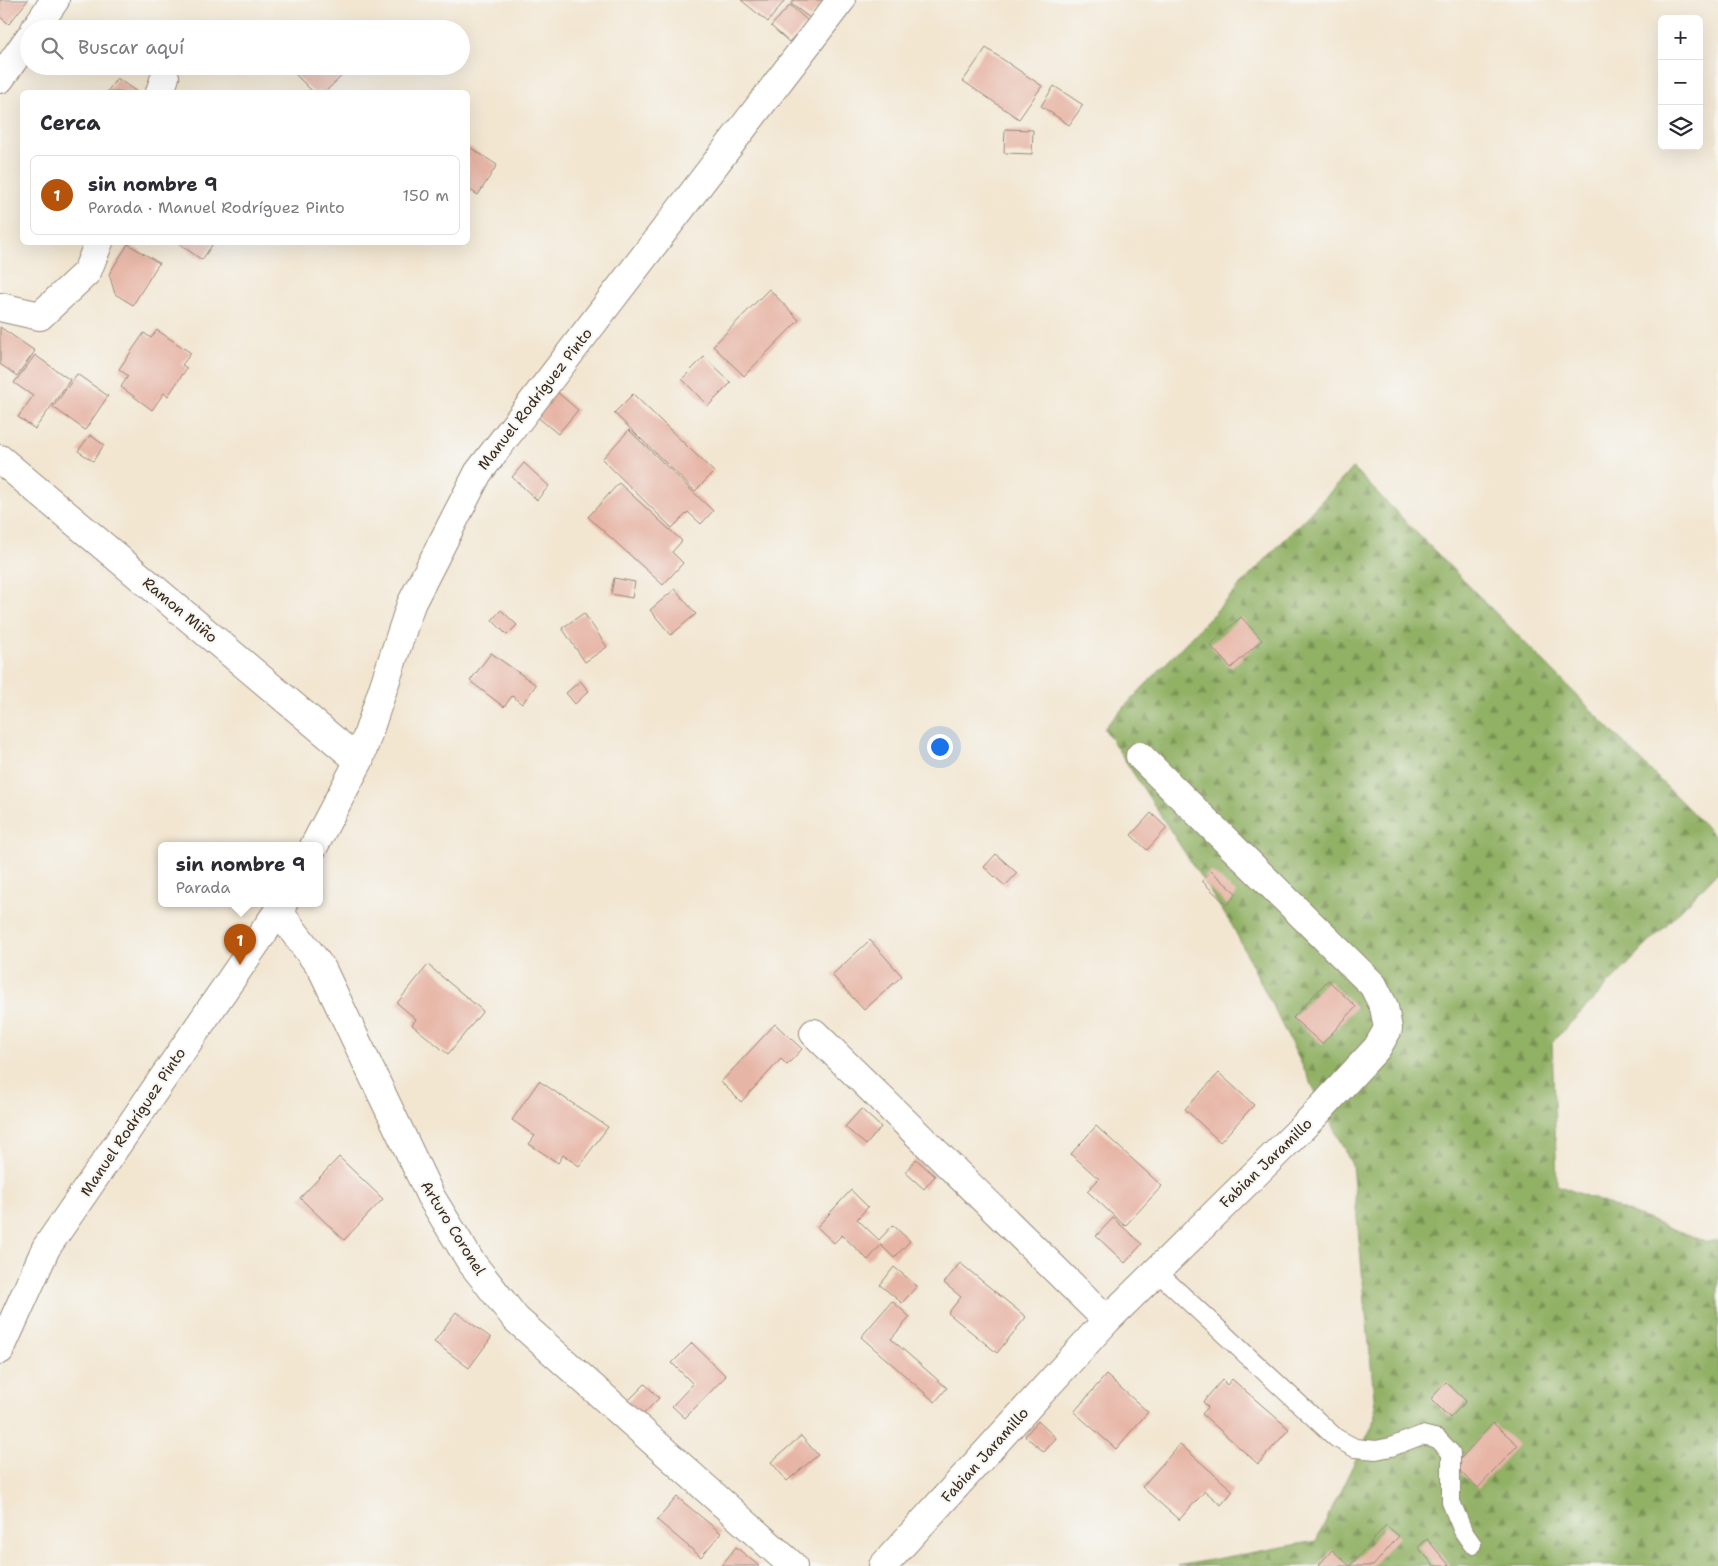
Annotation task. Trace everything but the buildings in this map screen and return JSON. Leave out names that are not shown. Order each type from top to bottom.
[{"type":"street","points":[[41,20],[55,0]]},
{"type":"street","name":"Manuel Rodríguez Pinto","points":[[316,842],[359,761],[411,604],[478,473],[841,0]]},
{"type":"street","points":[[0,79],[20,51]]},
{"type":"street","points":[[0,307],[40,316],[87,272],[98,245]]},
{"type":"street","name":"Ramon Miño","points":[[0,459],[359,761]]},
{"type":"street","name":"Fabian Jaramillo","points":[[883,1566],[1107,1320],[1314,1116],[1377,1048],[1388,1029],[1384,1007],[1373,986],[1140,756]]},
{"type":"street","name":"Manuel Rodríguez Pinto","points":[[0,1350],[46,1248],[281,908]]},
{"type":"street","name":"Arturo Coronel","points":[[281,908],[322,969],[431,1197],[470,1262],[516,1319],[793,1566]]},
{"type":"street","points":[[814,1033],[1107,1320]]},
{"type":"lane","points":[[1156,1271],[1336,1438],[1355,1448],[1376,1450],[1391,1447],[1422,1435],[1438,1439],[1451,1453],[1451,1502],[1463,1531],[1472,1544]]},
{"type":"green space","points":[[1353,468],[1718,839],[1718,872],[1552,1042],[1557,1185],[1707,1242],[1718,1240],[1718,1566],[1177,1566],[1316,1541],[1376,1418],[1352,1165],[1233,927],[1104,728]]},
{"type":"place","name":"sin nombre 9","points":[[240,965]]}]
